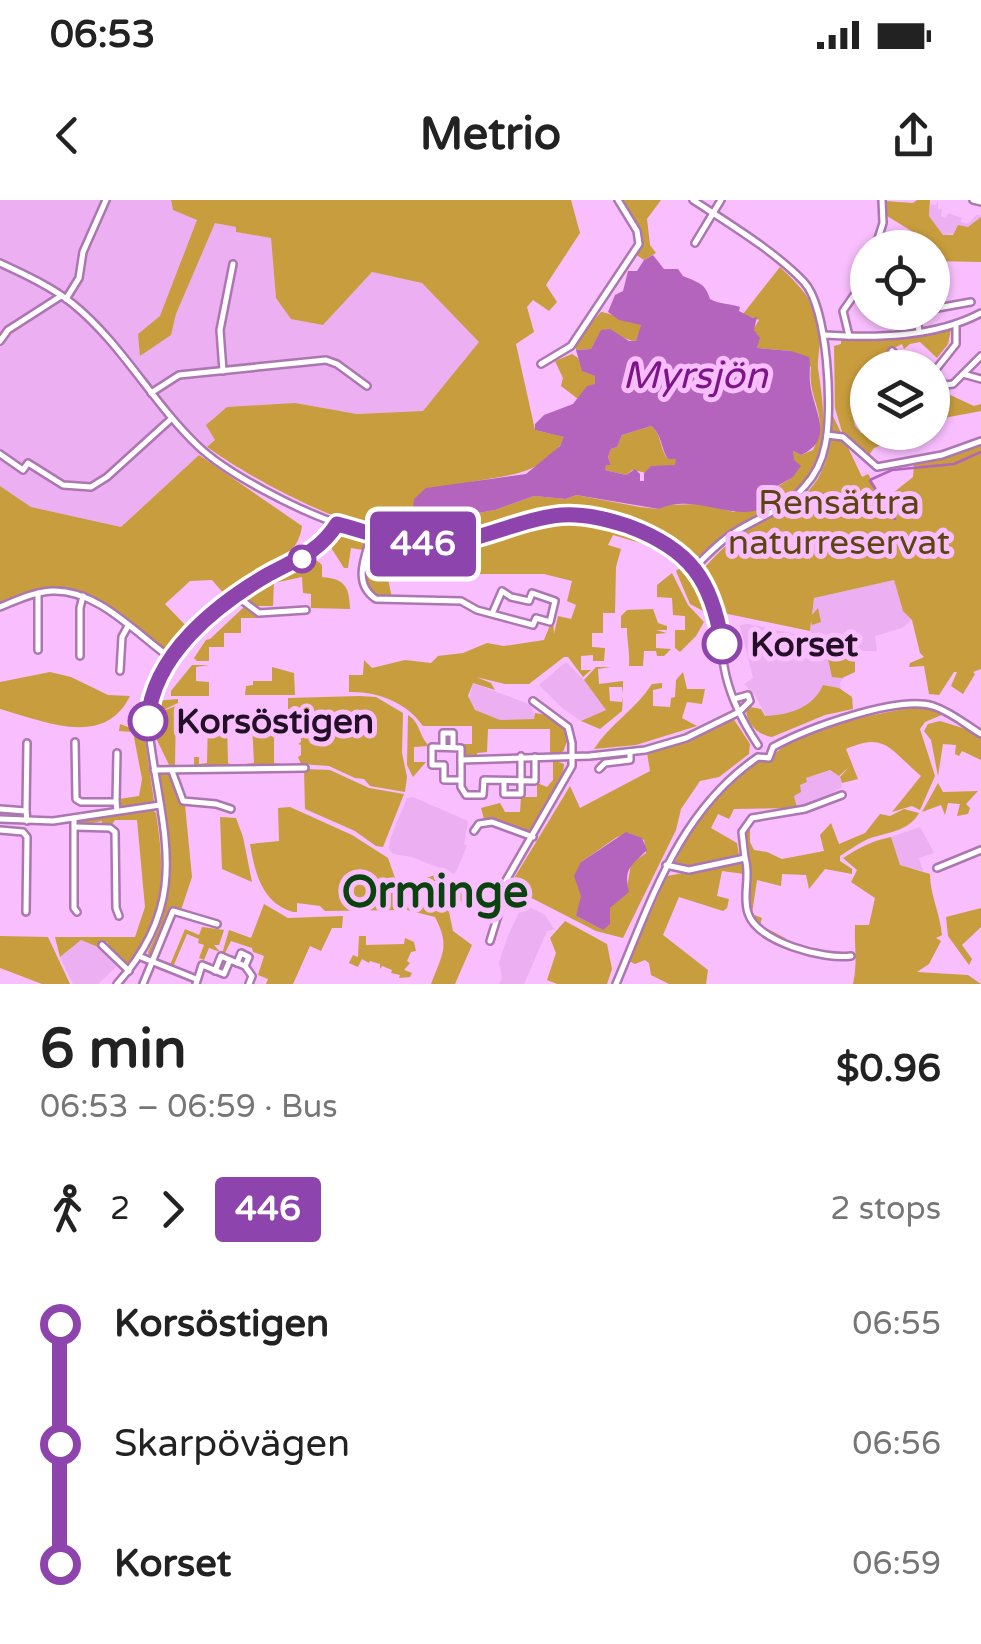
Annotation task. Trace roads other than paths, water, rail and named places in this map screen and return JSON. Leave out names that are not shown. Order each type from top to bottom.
[{"type":"street","points":[[0,340],[8,330],[64,297],[79,278],[84,252],[106,200]]},
{"type":"street","points":[[541,364],[571,346],[581,334],[639,244],[637,232],[618,200]]},
{"type":"street","points":[[693,200],[804,281],[818,304],[824,335],[827,435],[817,468],[797,495],[728,537],[694,567]]},
{"type":"street","points":[[695,242],[721,200]]},
{"type":"street","points":[[882,200],[882,230]]},
{"type":"street","points":[[973,200],[981,202]]},
{"type":"street","points":[[0,263],[64,297],[99,329],[171,419],[206,454],[337,524],[403,542],[439,544],[536,520],[581,515],[624,524],[655,537],[694,567],[717,613],[726,674],[739,712],[758,744],[758,756]]},
{"type":"street","points":[[223,371],[220,330],[233,264]]},
{"type":"street","points":[[849,336],[843,311],[850,301]]},
{"type":"street","points":[[950,305],[972,302]]},
{"type":"street","points":[[824,335],[919,332],[981,314]]},
{"type":"street","points":[[950,352],[956,344],[956,324]]},
{"type":"street","points":[[950,384],[981,356]]},
{"type":"street","points":[[151,393],[172,377],[331,361],[367,386]]},
{"type":"street","points":[[962,374],[981,379]]},
{"type":"street","points":[[0,454],[23,470],[28,464],[63,485],[91,487],[107,478],[171,419]]},
{"type":"street","points":[[827,435],[843,438],[877,466],[942,454],[981,441]]},
{"type":"street","points":[[117,984],[140,956],[159,919],[167,882],[167,853],[148,723],[154,694],[172,659],[202,624],[235,595],[320,546],[337,524]]},
{"type":"street","points":[[372,533],[361,573],[364,587],[383,602],[461,602],[533,626],[536,618],[550,622],[555,600],[532,593],[529,601],[506,592]]},
{"type":"street","points":[[506,592],[508,583]]},
{"type":"street","points":[[542,596],[546,585]]},
{"type":"street","points":[[0,607],[38,593],[60,591],[83,596],[172,659]]},
{"type":"street","points":[[492,614],[499,593],[506,592]]},
{"type":"street","points":[[38,593],[38,650]]},
{"type":"street","points":[[235,595],[259,613],[306,610]]},
{"type":"street","points":[[80,656],[83,596]]},
{"type":"street","points":[[120,670],[122,637],[128,626]]},
{"type":"street","points":[[461,760],[630,752],[686,738],[749,704],[749,696],[734,698]]},
{"type":"street","points":[[504,884],[568,778],[573,756],[568,727],[533,701]]},
{"type":"street","points":[[758,756],[769,758],[773,747],[839,720],[915,704],[947,712],[981,734]]},
{"type":"street","points":[[442,746],[443,732],[453,732],[453,746]]},
{"type":"street","points":[[75,742],[76,799],[116,802]]},
{"type":"street","points":[[758,744],[769,742],[773,747]]},
{"type":"street","points":[[27,821],[28,743]]},
{"type":"street","points":[[460,780],[444,780],[444,765],[432,765],[432,746],[461,748],[460,780],[466,795],[483,795],[484,780],[535,781],[535,756]]},
{"type":"street","points":[[599,769],[605,763],[630,760],[630,752]]},
{"type":"street","points":[[117,753],[117,812]]},
{"type":"street","points":[[504,781],[504,794],[521,794],[521,756]]},
{"type":"street","points":[[616,984],[666,865],[685,831],[708,801],[758,756]]},
{"type":"street","points":[[154,770],[305,768]]},
{"type":"street","points":[[238,770],[254,777]]},
{"type":"street","points":[[172,771],[183,801],[232,809]]},
{"type":"street","points":[[842,794],[799,810],[754,816],[742,832],[749,879],[747,911],[760,932],[779,942],[851,956]]},
{"type":"street","points":[[0,819],[74,818],[160,805]]},
{"type":"street","points":[[0,808],[26,811]]},
{"type":"street","points":[[74,818],[76,912]]},
{"type":"street","points":[[474,831],[480,824],[492,822],[532,837]]},
{"type":"street","points":[[75,827],[110,828],[115,832],[119,916]]},
{"type":"street","points":[[0,830],[23,832],[27,837],[26,912]]},
{"type":"street","points":[[937,868],[981,850]]},
{"type":"street","points":[[666,865],[689,870],[746,858]]},
{"type":"street","points":[[490,941],[503,898]]},
{"type":"street","points":[[143,984],[174,910],[217,924]]},
{"type":"street","points":[[102,946],[128,970]]},
{"type":"street","points":[[140,956],[196,982],[202,965],[224,974],[233,961],[245,966],[252,976],[249,984]]},
{"type":"water","name":"Myrsjön","points":[[653,255],[664,269],[678,269],[683,276],[701,284],[710,299],[740,307],[739,311],[757,317],[757,348],[809,357],[810,382],[820,423],[818,441],[801,455],[793,451],[794,460],[801,466],[792,478],[777,486],[770,505],[744,512],[687,504],[659,509],[576,495],[566,499],[534,496],[495,510],[412,518],[414,499],[426,488],[526,474],[560,446],[564,437],[535,430],[535,424],[544,415],[573,404],[587,386],[595,384],[595,376],[582,371],[576,350],[591,349],[601,330],[610,329],[636,341],[641,325],[619,320],[608,312],[615,295],[623,291],[628,271],[637,271]],"holes":[[[651,426],[668,459],[676,459],[675,465],[651,466],[644,473],[644,481],[640,481],[635,469],[626,475],[605,470],[606,465],[611,465],[611,449],[617,447],[622,435]]]},
{"type":"water","points":[[626,832],[642,838],[647,850],[630,868],[629,892],[610,908],[610,924],[603,930],[576,916],[581,896],[574,876],[581,862]]},
{"type":"waterway","points":[[895,519],[872,479],[892,470],[954,464],[981,452]]},
{"type":"place","name":"Korset","points":[[722,644]]},
{"type":"place","name":"Korsöstigen","points":[[148,721]]},
{"type":"district","name":"Orminge","points":[[435,891]]},
{"type":"park label","name":"Rensättra naturreservat","points":[[839,522]]}]
